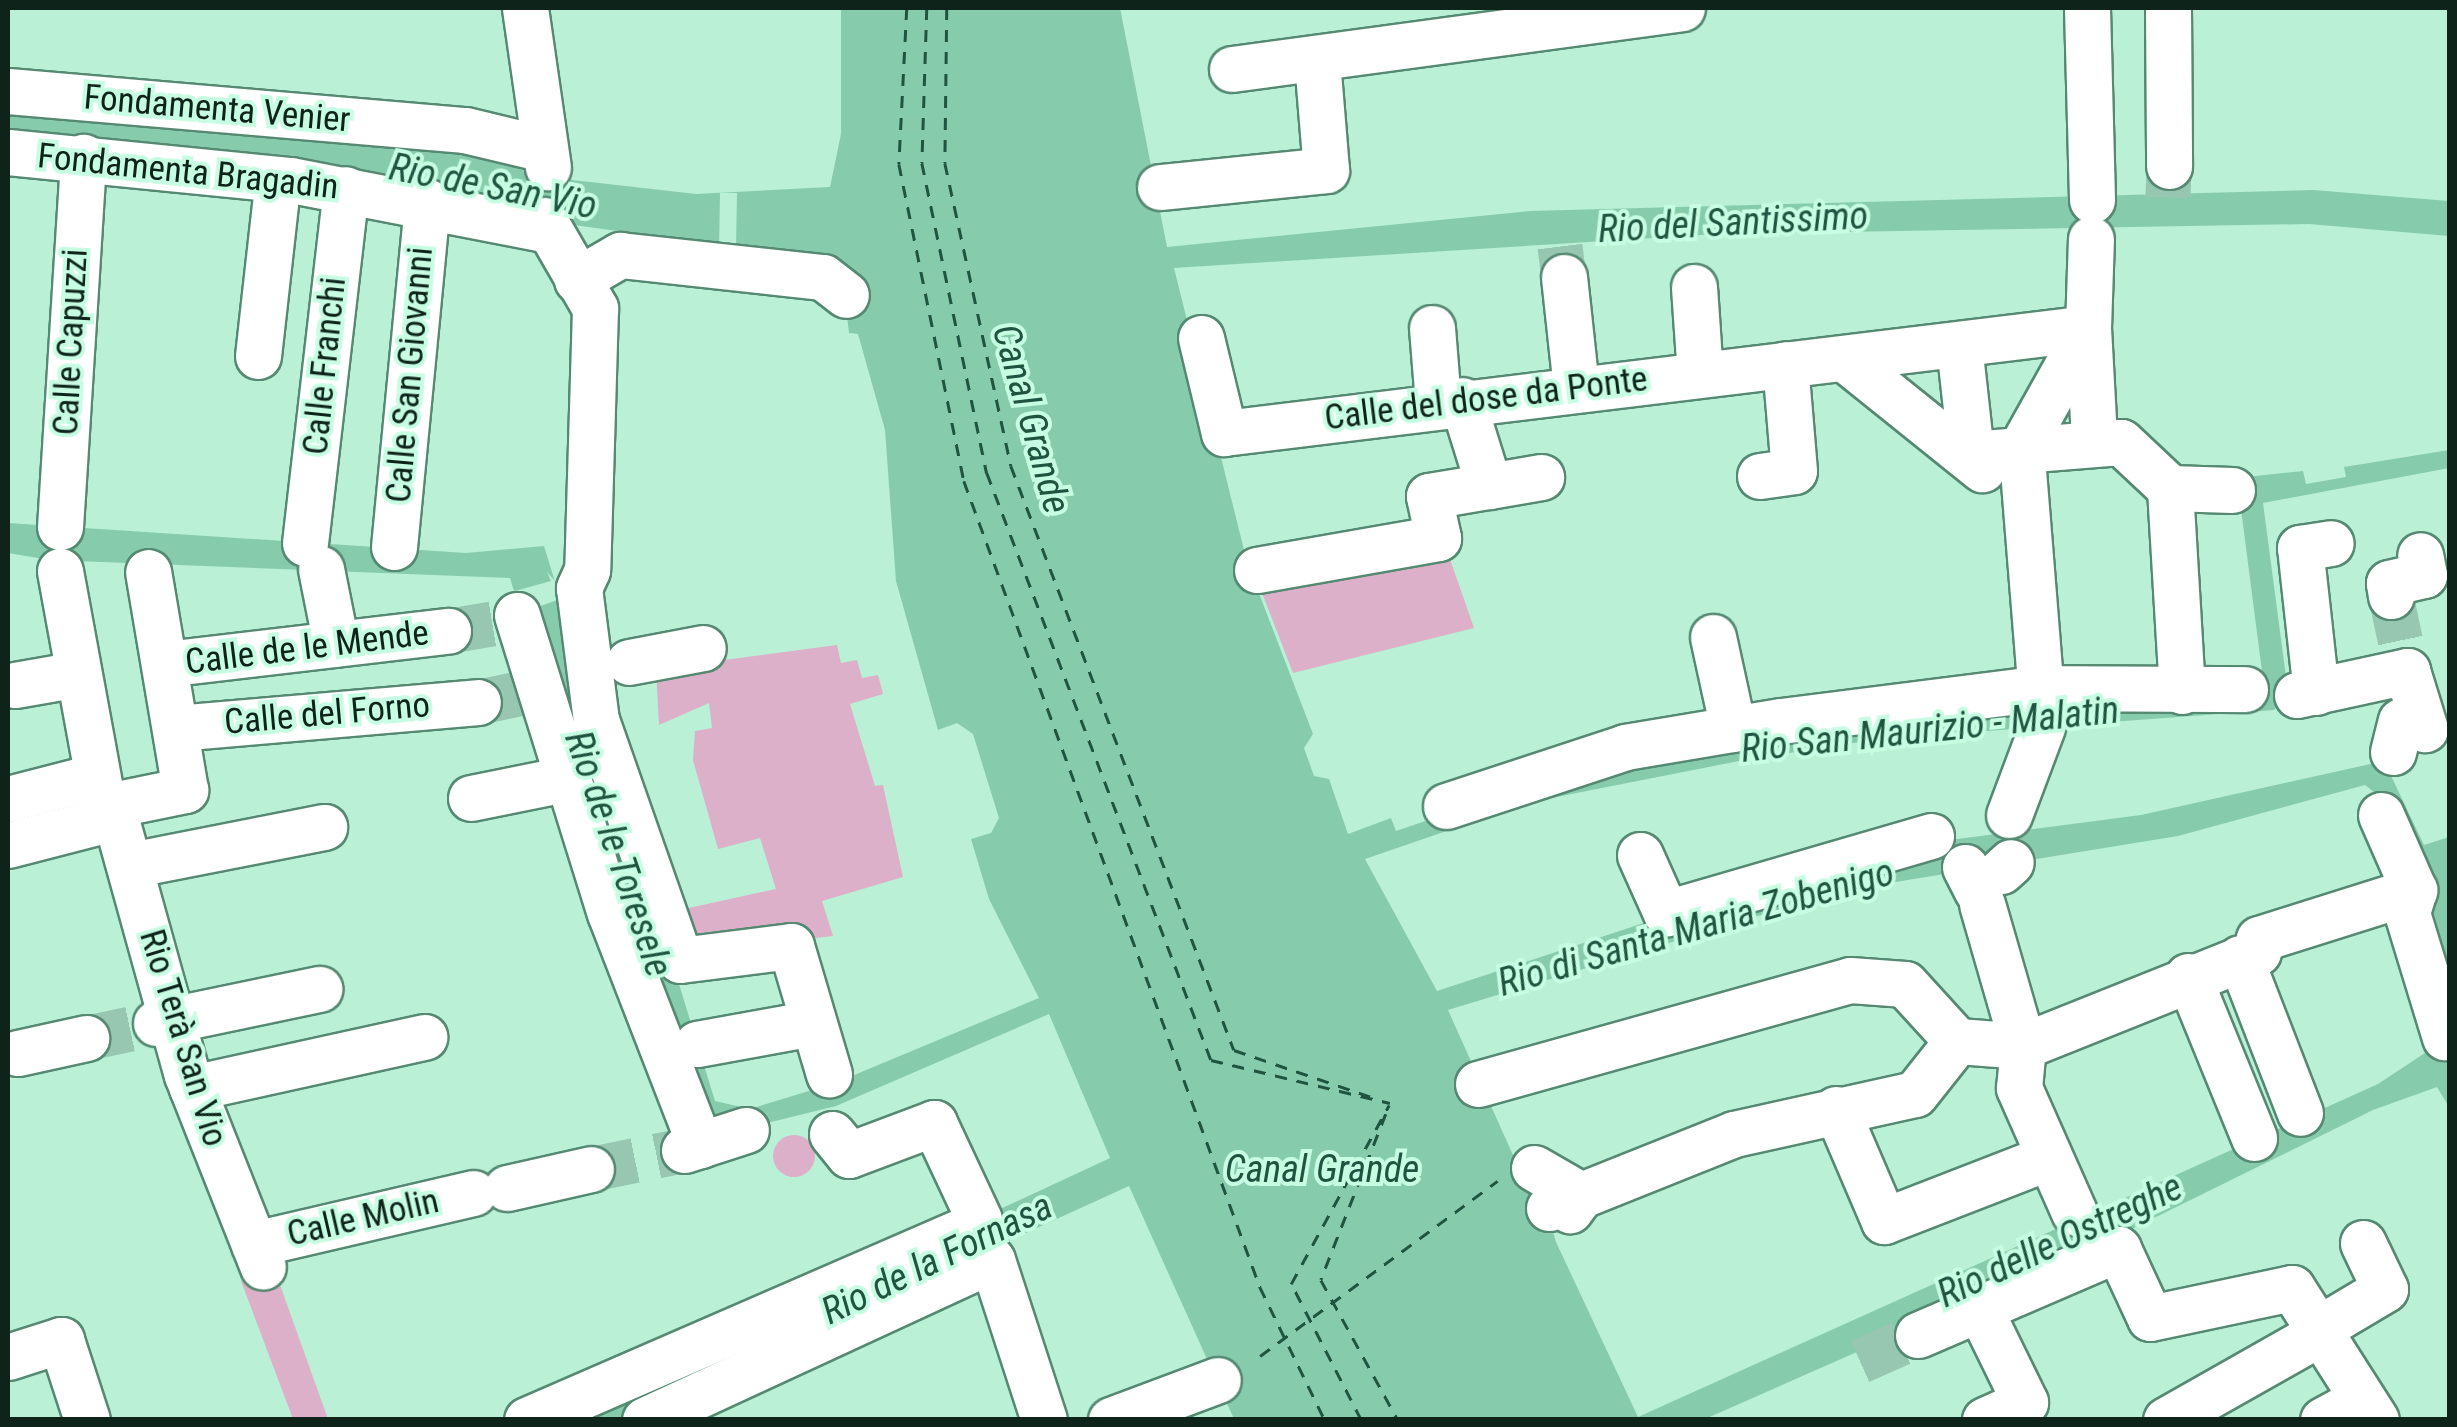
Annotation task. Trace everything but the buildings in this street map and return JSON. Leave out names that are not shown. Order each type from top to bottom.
[{"type":"street","name":"Fondamenta Venier","points":[[8,91],[465,130],[546,158],[525,8]]},
{"type":"street","points":[[1232,70],[1318,70],[1682,8]]},
{"type":"street","points":[[2094,440],[2088,324],[2092,220],[2089,127],[2095,11]]},
{"type":"street","points":[[2169,12],[2169,166]]},
{"type":"street","points":[[1160,187],[1326,170],[1318,70]]},
{"type":"street","name":"Fondamenta Bragadin","points":[[8,152],[278,179],[543,224],[598,320]]},
{"type":"street","name":"Calle Capuzzi","points":[[78,674],[60,549],[83,157]]},
{"type":"street","points":[[258,356],[278,179]]},
{"type":"street","name":"Calle Franchi","points":[[336,644],[313,556],[346,189]]},
{"type":"street","name":"Calle San Giovanni","points":[[394,547],[426,202]]},
{"type":"street","points":[[829,1074],[791,946],[680,960],[604,666],[572,588],[587,570],[598,320],[620,255],[727,258],[823,277],[846,295]]},
{"type":"street","points":[[1694,287],[1700,374]]},
{"type":"street","points":[[1552,288],[1576,388]]},
{"type":"street","points":[[2009,815],[2042,703],[2021,448],[2088,324]]},
{"type":"street","name":"Calle del dose da Ponte","points":[[1201,338],[1224,433],[1450,402],[1960,345],[2088,324]]},
{"type":"street","points":[[1432,328],[1450,402],[1489,486]]},
{"type":"street","points":[[1960,345],[1971,454]]},
{"type":"street","points":[[1845,359],[1971,454],[2030,535]]},
{"type":"street","points":[[1760,476],[1794,470],[1785,364]]},
{"type":"street","points":[[1971,454],[2094,440],[2138,451],[2170,488],[2182,691]]},
{"type":"street","points":[[1257,570],[1438,538],[1430,496],[1541,477]]},
{"type":"street","points":[[2170,488],[2232,490]]},
{"type":"street","points":[[2300,545],[2307,693],[2366,682],[2417,732]]},
{"type":"street","points":[[2391,596],[2388,584],[2424,575],[2420,555]]},
{"type":"street","points":[[8,799],[108,800],[185,790],[148,572]]},
{"type":"street","points":[[518,615],[566,779],[692,1147],[746,1130]]},
{"type":"street","name":"Calle de le Mende","points":[[166,664],[448,631]]},
{"type":"street","points":[[1713,637],[1733,729]]},
{"type":"street","points":[[604,666],[703,648]]},
{"type":"street","points":[[16,685],[78,674]]},
{"type":"street","name":"Rio Terà San Vio","points":[[78,674],[108,800],[130,865],[164,1021],[258,1256]]},
{"type":"street","points":[[1446,806],[1625,747],[1733,729],[2245,689]]},
{"type":"street","name":"Calle del Forno","points":[[176,728],[478,702]]},
{"type":"street","points":[[471,798],[566,779]]},
{"type":"street","points":[[8,845],[108,800]]},
{"type":"street","points":[[2381,815],[2414,890],[2407,913],[2445,1038]]},
{"type":"street","points":[[130,865],[324,827]]},
{"type":"street","points":[[1640,856],[1666,913],[1973,865],[2021,1067],[2049,1157],[2074,1212]]},
{"type":"street","points":[[2021,1067],[2172,982],[2258,952],[2259,939],[2414,890]]},
{"type":"street","points":[[2240,958],[2300,1113]]},
{"type":"street","points":[[1478,1084],[1850,980],[1904,984],[1957,1041],[2021,1067]]},
{"type":"street","points":[[2172,982],[2254,1138]]},
{"type":"street","points":[[164,1021],[319,989]]},
{"type":"street","points":[[698,1044],[812,1022]]},
{"type":"street","points":[[192,1088],[424,1037]]},
{"type":"street","points":[[18,1053],[86,1038]]},
{"type":"street","points":[[1555,1200],[1734,1134],[1915,1094],[1957,1041]]},
{"type":"street","points":[[1833,1110],[1884,1220],[2049,1157]]},
{"type":"street","points":[[832,1134],[850,1156],[934,1123],[1044,1420]]},
{"type":"street","name":"Calle Molin","points":[[258,1256],[490,1191],[592,1170]]},
{"type":"street","points":[[527,1420],[977,1237]]},
{"type":"street","points":[[646,1420],[977,1237]]},
{"type":"street","points":[[2166,1420],[2385,1289],[2363,1242]]},
{"type":"street","points":[[1918,1336],[2118,1249],[2150,1318],[2292,1288],[2369,1409],[2323,1420]]},
{"type":"street","points":[[1980,1308],[2025,1402],[1986,1420]]},
{"type":"street","points":[[8,1357],[60,1340],[87,1420]]},
{"type":"street","points":[[1111,1420],[1218,1380]]},
{"type":"shaded area","points":[[1444,542],[1474,628],[1293,673],[1257,580]]},
{"type":"shaded area","points":[[837,645],[841,663],[857,660],[862,678],[878,675],[883,694],[850,704],[875,786],[883,785],[903,877],[822,901],[833,936],[689,952],[675,911],[776,889],[760,838],[718,849],[693,760],[695,731],[712,728],[709,703],[659,725],[656,669]]},
{"type":"shaded area","points":[[794,1135],[809,1141],[815,1156],[809,1171],[794,1177],[779,1171],[773,1156],[779,1141]]},
{"type":"shaded area","points":[[274,1268],[328,1419],[293,1419],[241,1281]]},
{"type":"water","name":"Canal Grande","points":[[841,8],[1120,8],[1167,247],[1530,211],[2313,190],[2449,201],[2449,236],[2309,224],[1717,234],[1174,268],[1247,562],[1313,734],[1304,748],[1314,776],[1329,779],[1348,834],[1391,818],[1396,831],[1614,757],[2264,687],[2237,478],[2303,471],[2306,484],[2346,477],[2344,467],[2449,450],[2449,468],[2263,503],[2288,692],[2274,710],[1879,739],[1744,760],[1531,802],[1365,859],[1437,991],[1665,916],[1950,840],[2141,815],[2384,761],[2424,845],[2449,837],[2449,1032],[2379,796],[2365,785],[2178,836],[1840,891],[1448,1010],[1517,1164],[1531,1160],[1556,1242],[1638,1417],[2378,1084],[2449,1037],[2449,1107],[2437,1087],[2373,1110],[2091,1249],[1705,1419],[1234,1419],[1129,1186],[617,1419],[548,1419],[1110,1158],[1049,1014],[836,1106],[715,1136],[571,779],[510,578],[50,560],[8,553],[8,523],[466,553],[544,546],[715,1101],[750,1109],[835,1083],[1039,998],[989,899],[971,839],[991,833],[999,818],[973,734],[957,723],[938,730],[896,581],[885,430],[858,334],[849,333],[840,262],[8,146],[8,96],[425,132],[537,176],[696,194],[830,187],[841,134]]},
{"type":"pier","points":[[720,193],[737,193],[736,250],[719,250]]},
{"type":"pier","points":[[547,572],[568,596],[516,615],[500,577],[515,591],[551,581]]},
{"type":"ferry route","points":[[907,8],[899,164],[964,481],[1260,1287],[1325,1420]]},
{"type":"ferry route","points":[[927,8],[922,163],[987,473],[1211,1060],[1390,1103]]},
{"type":"ferry route","points":[[947,8],[945,163],[1011,466],[1234,1050],[1374,1098]]},
{"type":"ferry route","points":[[1361,1420],[1291,1284],[1389,1105]]},
{"type":"ferry route","points":[[1386,1114],[1321,1280],[1398,1420]]},
{"type":"ferry route","points":[[1260,1356],[1497,1181]]},
{"type":"tunnel","points":[[2168,197],[2169,166]]},
{"type":"tunnel","points":[[1560,246],[1564,277]]},
{"type":"tunnel","points":[[2391,596],[2407,671]]},
{"type":"tunnel","points":[[448,631],[519,619]]},
{"type":"tunnel","points":[[478,702],[539,689]]},
{"type":"tunnel","points":[[86,1038],[156,1023]]},
{"type":"tunnel","points":[[591,1169],[684,1150]]},
{"type":"tunnel","points":[[1860,1361],[1918,1335]]},
{"type":"water label","name":"Rio de San Vio","points":[[493,187]]},
{"type":"water label","name":"Rio del Santissimo","points":[[1733,223]]},
{"type":"water label","name":"Rio San Maurizio - Malatin","points":[[1930,730]]},
{"type":"water label","name":"Rio de le Toresele","points":[[618,854]]},
{"type":"water label","name":"Rio di Santa Maria Zobenigo","points":[[1696,928]]},
{"type":"water label","name":"Rio delle Ostreghe","points":[[2060,1241]]},
{"type":"water label","name":"Rio de la Fornasa","points":[[937,1259]]}]
